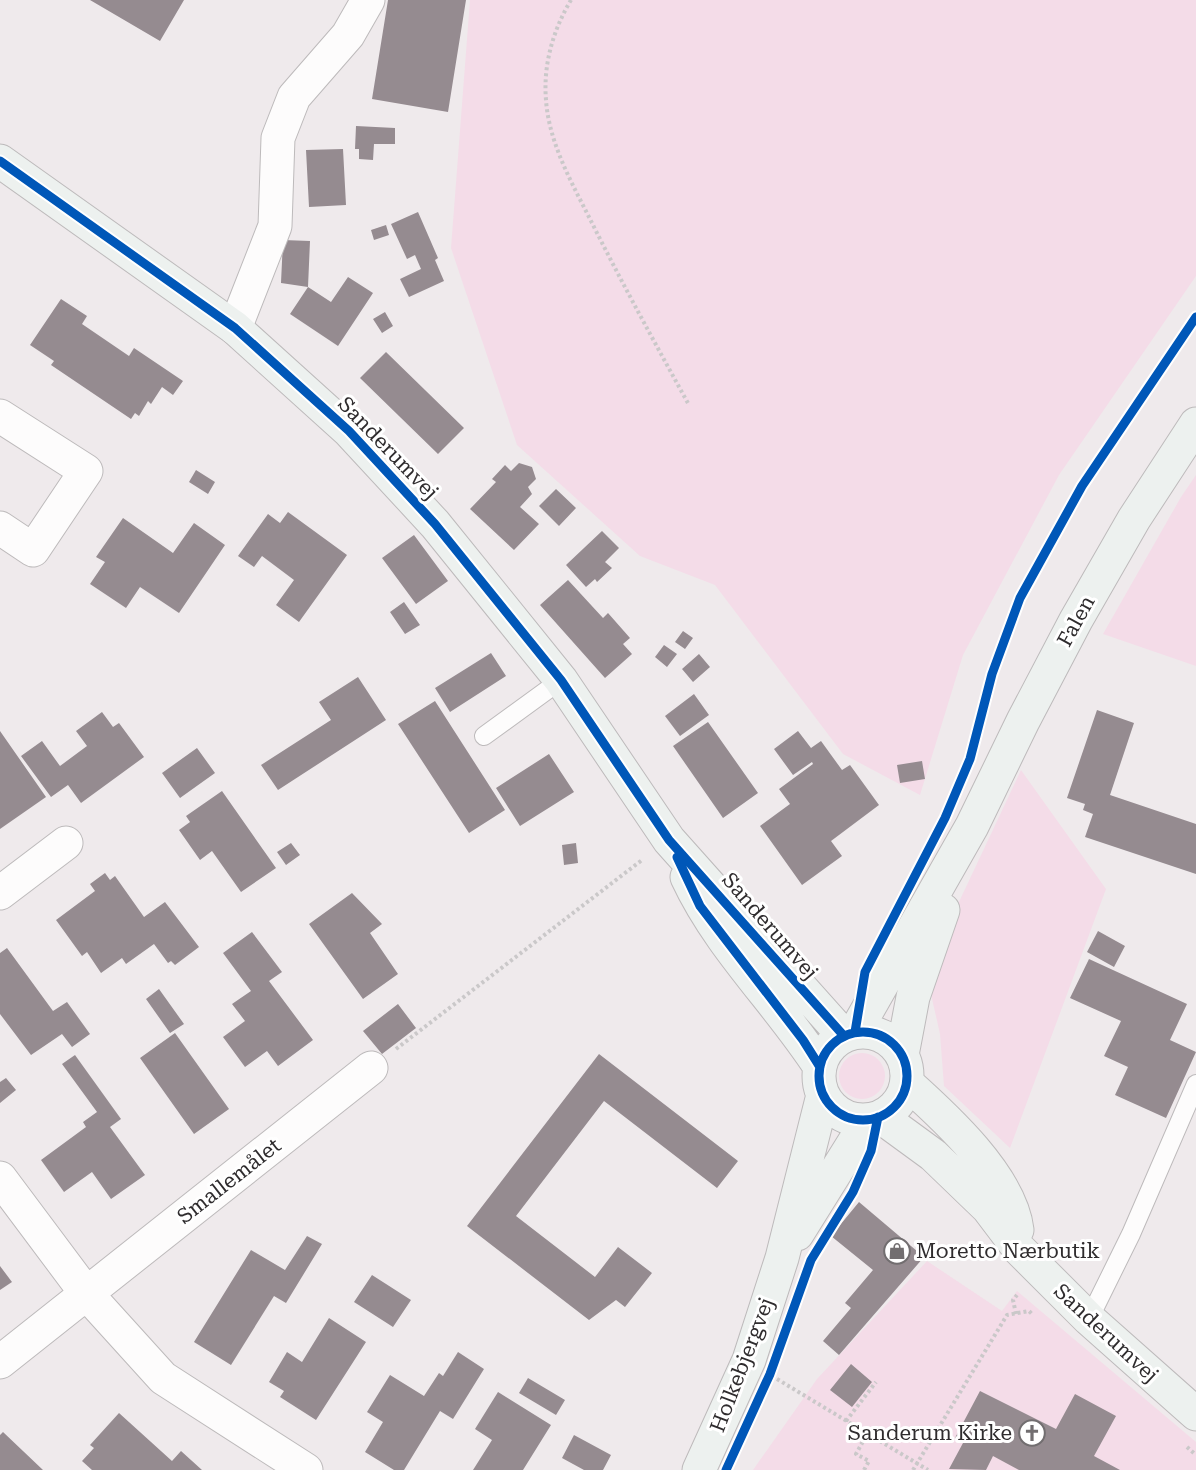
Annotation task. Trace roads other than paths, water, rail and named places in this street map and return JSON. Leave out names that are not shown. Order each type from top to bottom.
[{"type":"street","points":[[235,328],[275,226],[279,138],[294,97],[348,34],[368,0]]},
{"type":"street","name":"Sanderumvej","points":[[0,161],[235,328],[349,431],[435,524],[561,680],[669,840],[700,906],[802,1040],[821,1081]]},
{"type":"street","points":[[0,416],[86,471],[33,550],[0,528]]},
{"type":"street","name":"Falen","points":[[850,1034],[972,826],[1076,620],[1134,519],[1196,424]]},
{"type":"street","name":"Falen","points":[[904,1069],[913,997],[972,826]]},
{"type":"street","name":"Sanderumvej","points":[[669,840],[850,1034]]},
{"type":"street","points":[[0,893],[66,843]]},
{"type":"street","points":[[904,1069],[902,1097],[893,1108],[874,1118],[844,1115],[832,1107],[821,1081],[825,1053],[850,1034],[881,1035],[893,1043],[904,1069],[988,1169],[1015,1212],[1019,1249]]},
{"type":"street","name":"Smallemålet","points":[[0,1362],[371,1068]]},
{"type":"street","name":"Holkebjergvej","points":[[699,1470],[749,1360],[782,1258],[821,1081]]},
{"type":"street","name":"Sanderumvej","points":[[874,1118],[933,1155],[988,1208],[1019,1249],[1089,1319],[1196,1414]]},
{"type":"street","name":"Holkebjergvej","points":[[782,1258],[874,1118]]},
{"type":"street","points":[[0,1178],[87,1293],[163,1378],[306,1470]]},
{"type":"lane","points":[[484,736],[561,680]]},
{"type":"lane","points":[[1089,1319],[1131,1234],[1196,1084]]},
{"type":"place","name":"Moretto Nærbutik","points":[[897,1251]]},
{"type":"place","name":"Sanderum Kirke","points":[[1032,1433]]}]
